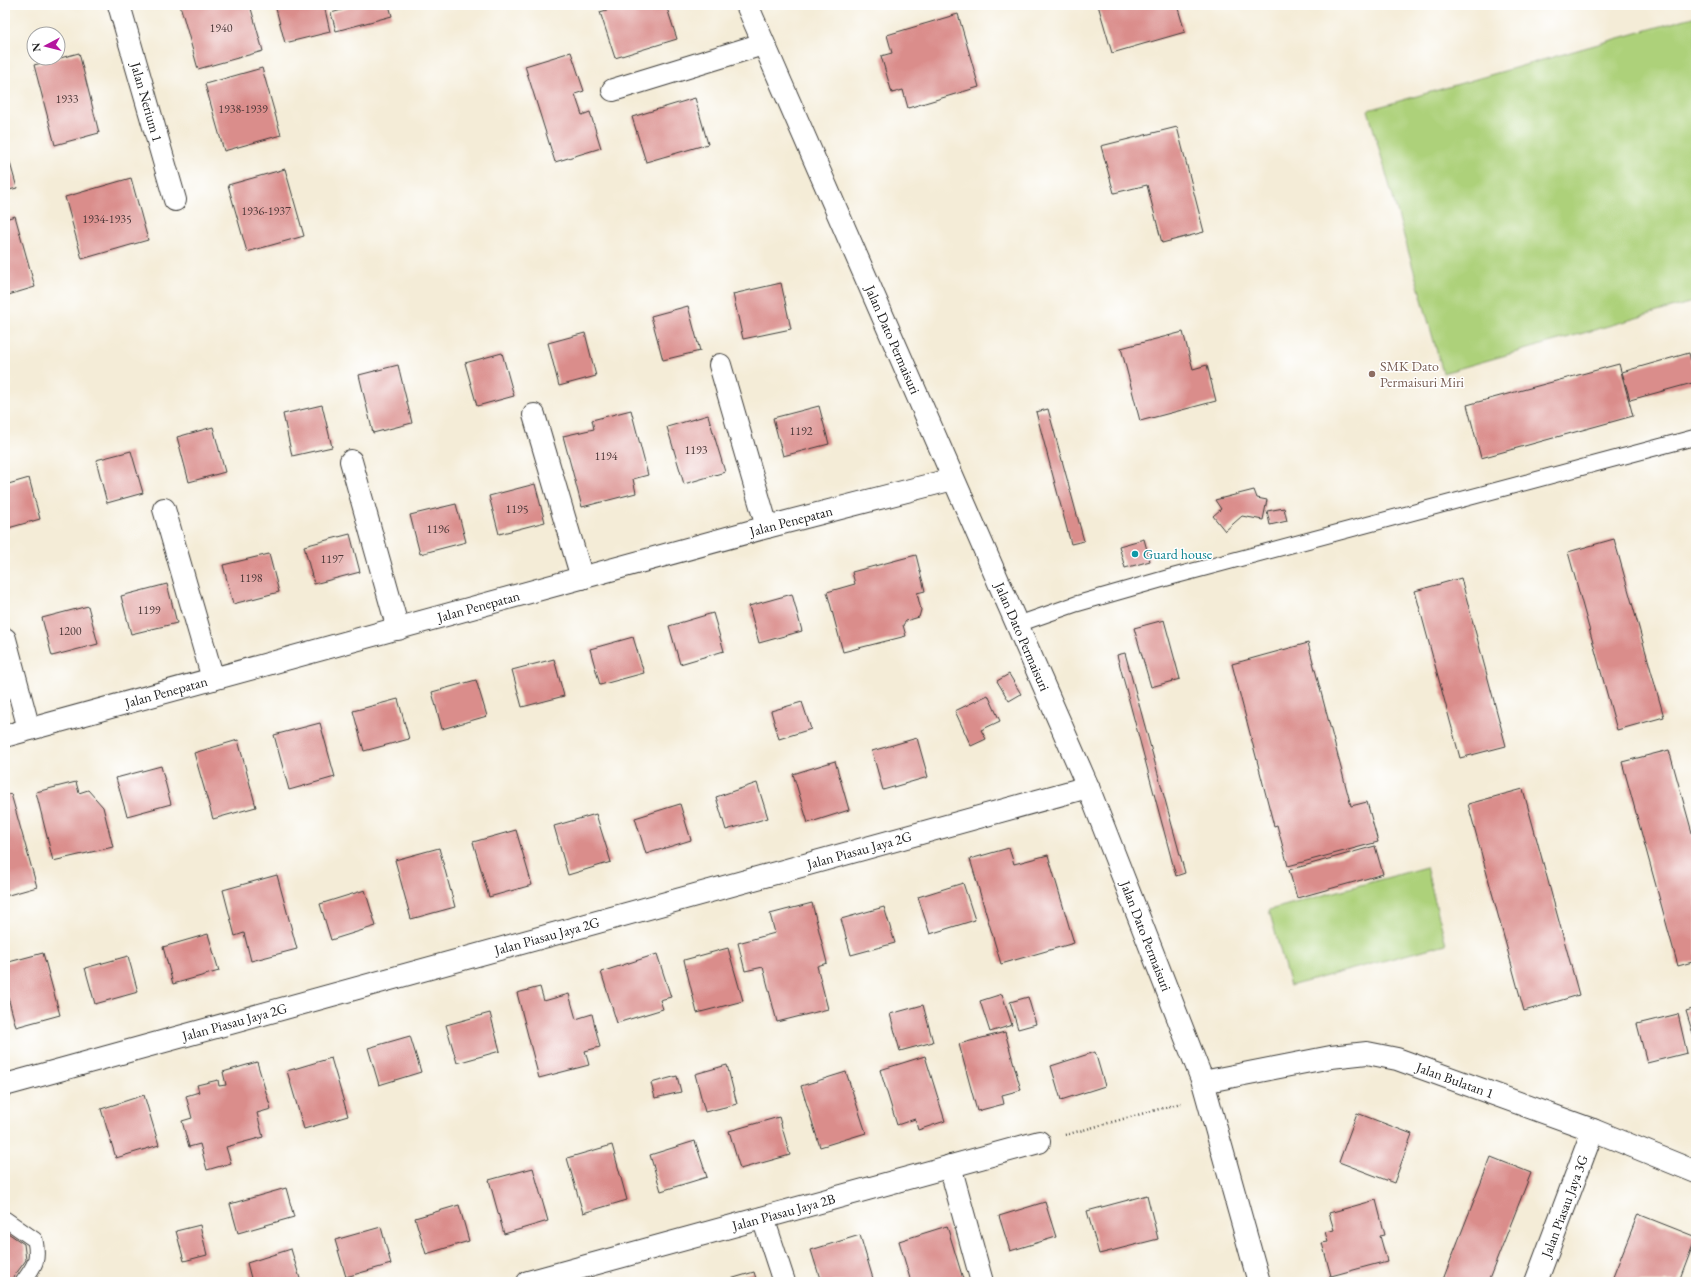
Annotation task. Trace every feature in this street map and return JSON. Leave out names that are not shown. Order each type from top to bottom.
[{"type":"street","name":"Jalan Nerium 1","points":[[119,5],[175,200]]},
{"type":"street","name":"Jalan Dato Permaisuri","points":[[747,5],[1016,625],[1088,787],[1205,1089],[1259,1282]]},
{"type":"street","points":[[614,90],[763,44]]},
{"type":"street","points":[[720,365],[767,527]]},
{"type":"street","points":[[534,414],[582,578]]},
{"type":"street","points":[[351,462],[398,629]]},
{"type":"street","name":"Jalan Penepatan","points":[[5,736],[767,527],[953,478]]},
{"type":"street","points":[[164,509],[213,679]]},
{"type":"street","points":[[5,639],[29,729]]},
{"type":"street","name":"Jalan Piasau Jaya 2G","points":[[5,1085],[1088,787]]},
{"type":"street","name":"Jalan Bulatan 1","points":[[1205,1089],[1331,1057],[1367,1052],[1397,1059],[1593,1130],[1696,1172]]},
{"type":"street","name":"Jalan Piasau Jaya 3G","points":[[1536,1282],[1593,1130]]},
{"type":"street","name":"Jalan Piasau Jaya 2B","points":[[528,1282],[580,1275],[763,1218],[1039,1142]]},
{"type":"street","points":[[950,1166],[982,1282]]},
{"type":"street","points":[[763,1218],[784,1282]]},
{"type":"lane","points":[[1016,625],[1076,604],[1167,578],[1696,437]]},
{"type":"lane","points":[[5,1219],[34,1240],[38,1254],[35,1266],[23,1282]]},
{"type":"path","points":[[1039,1142],[1205,1089]]},
{"type":"green space","points":[[1696,16],[1696,301],[1443,373],[1368,110]]},
{"type":"green space","points":[[1426,867],[1446,944],[1290,986],[1269,910]]},
{"type":"building","points":[[180,5],[250,5],[263,51],[198,69]]},
{"type":"building","points":[[275,5],[324,5],[330,32],[285,43]]},
{"type":"building","points":[[359,5],[389,5],[392,16],[336,31],[331,13]]},
{"type":"building","points":[[623,5],[666,5],[677,39],[615,58],[600,12]]},
{"type":"building","points":[[1098,5],[1177,5],[1185,32],[1112,53]]},
{"type":"building","points":[[958,14],[979,87],[908,108],[903,90],[892,93],[881,56],[892,53],[887,35]]},
{"type":"building","points":[[571,52],[584,91],[575,94],[582,115],[590,112],[601,148],[555,162],[525,66]]},
{"type":"building","points":[[79,53],[99,133],[55,145],[34,66],[66,66],[66,56]]},
{"type":"building","points":[[262,68],[281,135],[224,151],[205,84]]},
{"type":"building","points":[[695,98],[708,144],[646,162],[632,117]]},
{"type":"building","points":[[1177,127],[1204,232],[1162,243],[1147,185],[1114,193],[1101,146]]},
{"type":"building","points":[[5,145],[17,188],[5,191]]},
{"type":"building","points":[[285,169],[304,236],[247,252],[228,185]]},
{"type":"building","points":[[131,178],[148,240],[82,259],[65,197]]},
{"type":"building","points":[[15,216],[35,287],[5,296],[5,219]]},
{"type":"building","points":[[781,283],[791,329],[743,339],[733,294]]},
{"type":"building","points":[[688,306],[700,351],[663,360],[651,316]]},
{"type":"building","points":[[1183,332],[1193,369],[1207,365],[1216,401],[1140,421],[1121,348]]},
{"type":"building","points":[[585,333],[596,376],[559,386],[548,343]]},
{"type":"building","points":[[502,353],[514,396],[477,406],[465,363]]},
{"type":"building","points":[[1689,353],[1696,382],[1630,400],[1622,372]]},
{"type":"building","points":[[1619,364],[1633,416],[1481,458],[1467,405]]},
{"type":"building","points":[[398,365],[412,423],[373,433],[359,375]]},
{"type":"building","points":[[322,405],[332,447],[292,456],[283,414]]},
{"type":"building","points":[[819,406],[829,444],[783,456],[773,418]]},
{"type":"building","points":[[1048,409],[1084,541],[1071,544],[1036,412]]},
{"type":"building","points":[[631,410],[648,475],[633,479],[636,493],[582,507],[563,436],[594,429],[592,420]]},
{"type":"building","points":[[708,415],[725,472],[684,484],[667,427]]},
{"type":"building","points":[[213,427],[225,472],[189,482],[177,437]]},
{"type":"building","points":[[131,451],[143,493],[107,503],[96,460]]},
{"type":"building","points":[[29,478],[40,519],[5,529],[5,485]]},
{"type":"building","points":[[535,484],[545,522],[499,534],[489,496]]},
{"type":"building","points":[[1254,490],[1257,498],[1267,500],[1263,520],[1242,516],[1225,531],[1213,516],[1221,509],[1215,500]]},
{"type":"building","points":[[456,504],[466,542],[420,554],[410,515]]},
{"type":"building","points":[[1284,508],[1287,521],[1270,525],[1267,511]]},
{"type":"building","points":[[350,534],[360,572],[314,584],[304,546]]},
{"type":"building","name":"Guard house","points":[[1144,539],[1150,561],[1125,568],[1119,546]]},
{"type":"building","points":[[1614,539],[1664,717],[1617,730],[1568,552]]},
{"type":"building","points":[[269,554],[279,592],[233,604],[223,565]]},
{"type":"building","points":[[916,555],[925,591],[917,593],[921,610],[919,617],[906,621],[903,625],[906,636],[843,652],[827,592],[855,584],[852,572]]},
{"type":"building","points":[[1461,578],[1506,746],[1460,758],[1415,591]]},
{"type":"building","points":[[167,584],[177,623],[131,634],[121,596]]},
{"type":"building","points":[[792,594],[802,631],[759,643],[749,606]]},
{"type":"building","points":[[88,606],[98,644],[52,656],[42,618]]},
{"type":"building","points":[[713,613],[724,651],[680,664],[669,626]]},
{"type":"building","points":[[1164,620],[1180,679],[1151,687],[1134,628]]},
{"type":"building","points":[[633,637],[644,673],[600,685],[590,649]]},
{"type":"building","points":[[1308,643],[1351,806],[1367,802],[1378,842],[1288,866],[1277,825],[1274,826],[1232,664]]},
{"type":"building","points":[[1125,653],[1185,873],[1176,876],[1117,655]]},
{"type":"building","points":[[554,659],[564,696],[522,707],[512,670]]},
{"type":"building","points":[[1009,674],[1021,694],[1009,701],[997,681]]},
{"type":"building","points":[[476,680],[487,716],[442,729],[432,692]]},
{"type":"building","points":[[988,695],[1000,721],[981,730],[986,739],[971,746],[955,711]]},
{"type":"building","points":[[398,699],[409,739],[364,751],[353,711]]},
{"type":"building","points":[[802,702],[811,729],[779,739],[771,711]]},
{"type":"building","points":[[320,723],[335,777],[289,790],[274,735]]},
{"type":"building","points":[[917,738],[928,777],[883,790],[872,751]]},
{"type":"building","points":[[238,740],[256,807],[213,819],[194,753]]},
{"type":"building","points":[[1669,750],[1696,847],[1696,961],[1678,966],[1622,762]]},
{"type":"building","points":[[835,761],[849,810],[808,823],[793,774]]},
{"type":"building","points":[[161,766],[171,804],[127,816],[116,778]]},
{"type":"building","points":[[76,782],[79,793],[88,790],[103,807],[113,847],[53,861],[36,792]]},
{"type":"building","points":[[757,783],[768,818],[726,830],[716,797]]},
{"type":"building","points":[[1523,789],[1579,995],[1524,1011],[1468,804]]},
{"type":"building","points":[[11,794],[37,887],[5,896],[5,796]]},
{"type":"building","points":[[680,804],[691,840],[646,854],[635,818]]},
{"type":"building","points":[[596,814],[611,862],[568,875],[554,826]]},
{"type":"building","points":[[516,830],[532,885],[489,897],[473,842]]},
{"type":"building","points":[[1375,846],[1383,874],[1297,898],[1289,870]]},
{"type":"building","points":[[439,848],[455,907],[411,919],[395,860]]},
{"type":"building","points":[[1009,848],[1014,864],[1048,855],[1074,943],[1001,964],[970,859]]},
{"type":"building","points":[[277,875],[297,949],[251,961],[244,933],[235,936],[223,890]]},
{"type":"building","points":[[963,883],[975,920],[930,934],[918,897]]},
{"type":"building","points":[[365,890],[376,926],[331,940],[320,904]]},
{"type":"building","points":[[812,903],[827,963],[817,966],[828,1009],[777,1022],[763,967],[745,971],[738,943],[775,933],[770,914]]},
{"type":"building","points":[[884,907],[895,943],[851,955],[841,919]]},
{"type":"building","points":[[208,934],[219,971],[173,984],[163,947]]},
{"type":"building","points":[[728,948],[743,1001],[697,1013],[684,960]]},
{"type":"building","points":[[43,953],[60,1015],[16,1027],[5,986],[5,963]]},
{"type":"building","points":[[657,954],[671,997],[660,1000],[663,1009],[617,1023],[601,972]]},
{"type":"building","points":[[128,956],[138,992],[95,1004],[85,968]]},
{"type":"building","points":[[540,987],[544,1001],[569,994],[576,1019],[592,1014],[600,1047],[585,1051],[589,1065],[539,1078],[517,993]]},
{"type":"building","points":[[1002,994],[1012,1025],[990,1032],[980,1001]]},
{"type":"building","points":[[1028,997],[1036,1024],[1018,1029],[1010,1002]]},
{"type":"building","points":[[923,1005],[933,1042],[900,1051],[890,1014]]},
{"type":"building","points":[[1696,1008],[1696,1044],[1686,1011]]},
{"type":"building","points":[[490,1013],[500,1051],[457,1063],[446,1025]]},
{"type":"building","points":[[1678,1014],[1687,1053],[1647,1063],[1637,1024]]},
{"type":"building","points":[[1005,1032],[1021,1090],[1002,1095],[1004,1104],[977,1111],[959,1044]]},
{"type":"building","points":[[410,1036],[421,1072],[379,1085],[368,1048]]},
{"type":"building","points":[[1095,1052],[1105,1086],[1061,1100],[1051,1066]]},
{"type":"building","points":[[925,1056],[945,1121],[918,1130],[915,1119],[897,1125],[880,1070]]},
{"type":"building","points":[[331,1058],[348,1116],[304,1129],[287,1071]]},
{"type":"building","points":[[257,1062],[271,1109],[257,1113],[263,1137],[226,1147],[231,1163],[207,1170],[200,1144],[189,1147],[182,1121],[192,1118],[186,1096],[199,1092],[197,1085],[218,1080],[219,1086],[226,1085],[223,1072]]},
{"type":"building","points":[[727,1065],[737,1104],[705,1112],[695,1074]]},
{"type":"building","points":[[846,1072],[866,1133],[820,1147],[801,1086]]},
{"type":"building","points":[[677,1076],[681,1092],[655,1098],[651,1083]]},
{"type":"building","points":[[144,1095],[159,1145],[116,1158],[101,1109]]},
{"type":"building","points":[[1357,1113],[1412,1134],[1394,1183],[1339,1162]]},
{"type":"building","points":[[779,1117],[790,1155],[740,1169],[729,1131]]},
{"type":"building","points":[[695,1141],[707,1177],[661,1191],[650,1155]]},
{"type":"building","points":[[612,1145],[627,1200],[583,1213],[567,1158]]},
{"type":"building","points":[[1491,1157],[1531,1173],[1488,1282],[1442,1282]]},
{"type":"building","points":[[533,1168],[548,1221],[504,1234],[489,1180]]},
{"type":"building","points":[[286,1188],[294,1217],[238,1233],[230,1204]]},
{"type":"building","points":[[1147,1195],[1158,1239],[1099,1254],[1087,1211]]},
{"type":"building","points":[[1376,1200],[1385,1235],[1380,1236],[1387,1261],[1331,1276],[1322,1243],[1328,1242],[1325,1232],[1334,1230],[1329,1213]]},
{"type":"building","points":[[1045,1202],[1056,1237],[1010,1251],[999,1216]]},
{"type":"building","points":[[459,1205],[469,1241],[426,1254],[415,1218]]},
{"type":"building","points":[[1638,1214],[1696,1237],[1679,1282],[1611,1282]]},
{"type":"building","points":[[200,1225],[207,1255],[184,1261],[176,1231]]},
{"type":"building","points":[[947,1226],[964,1282],[911,1282],[899,1241]]},
{"type":"building","points":[[381,1227],[391,1264],[346,1277],[335,1240]]},
{"type":"building","points":[[5,1231],[24,1244],[26,1260],[10,1282],[5,1282]]},
{"type":"building","points":[[860,1235],[874,1282],[821,1282],[811,1250]]},
{"type":"building","points":[[291,1249],[301,1282],[252,1282],[247,1263]]},
{"type":"building","points":[[754,1272],[757,1282],[720,1282]]},
{"type":"place","name":"SMK Dato Permaisuri Miri","points":[[1372,374]]},
{"type":"place","name":"Guard house","points":[[1135,554]]}]
